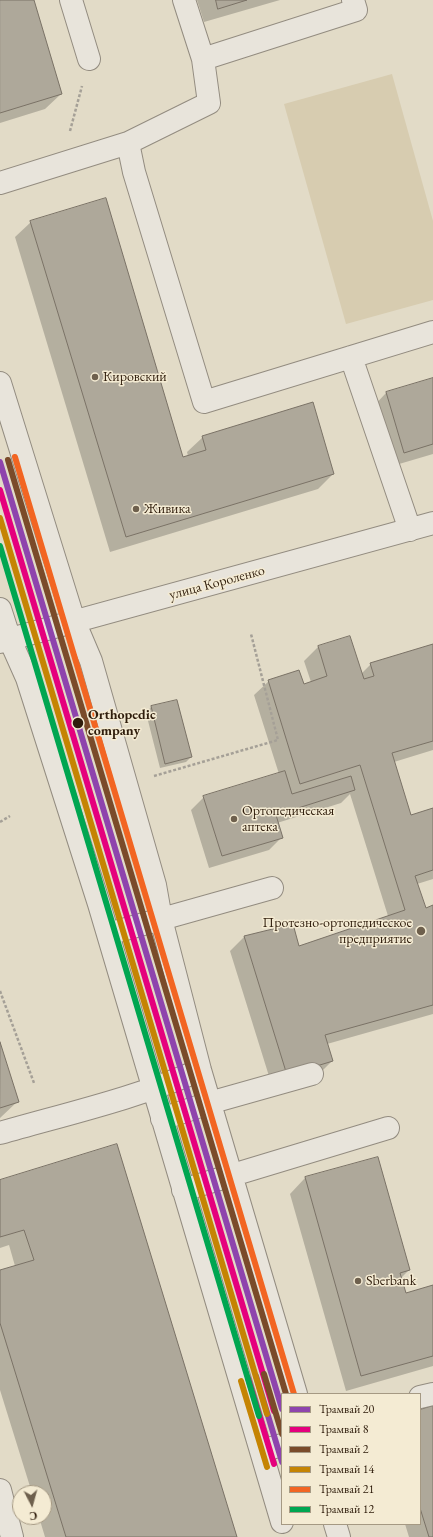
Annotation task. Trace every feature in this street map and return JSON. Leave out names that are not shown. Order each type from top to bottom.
[{"type":"street","points":[[71,0],[90,59]]},
{"type":"street","points":[[0,183],[128,143],[208,103],[203,59],[184,0]]},
{"type":"street","points":[[203,59],[356,10],[352,0]]},
{"type":"street","points":[[128,143],[134,172],[204,402],[433,332]]},
{"type":"street","points":[[351,357],[410,530]]},
{"type":"street","points":[[0,383],[74,621],[91,661],[155,885],[161,919],[209,1103],[296,1393]]},
{"type":"street","name":"улица Короленко","points":[[5,641],[433,523]]},
{"type":"street","points":[[0,609],[5,641],[27,678],[108,934],[281,1520]]},
{"type":"street","points":[[108,934],[272,888]]},
{"type":"street","points":[[0,1133],[153,1088],[200,1070]]},
{"type":"street","points":[[162,1119],[209,1103],[312,1074]]},
{"type":"street","points":[[183,1190],[230,1174],[275,1163],[388,1128]]},
{"type":"street","points":[[421,1397],[433,1394]]},
{"type":"street","points":[[261,1451],[281,1445]]},
{"type":"street","points":[[0,1490],[12,1537]]},
{"type":"street","points":[[283,1525],[286,1537]]},
{"type":"street","points":[[335,1525],[339,1537]]},
{"type":"path","points":[[61,164],[90,59]]},
{"type":"path","points":[[154,776],[278,740],[250,634]]},
{"type":"path","points":[[0,822],[10,816]]},
{"type":"path","points":[[0,991],[34,1083]]},
{"type":"shaded area","points":[[392,74],[433,221],[433,300],[346,324],[284,104]]},
{"type":"building","points":[[0,0],[34,0],[62,94],[0,113]]},
{"type":"building","points":[[216,0],[247,0],[218,9]]},
{"type":"building","points":[[106,198],[183,457],[206,450],[202,436],[313,402],[334,474],[126,537],[30,221]]},
{"type":"building","points":[[433,378],[433,444],[404,453],[386,392]]},
{"type":"building","points":[[350,636],[364,679],[374,676],[370,663],[433,644],[433,741],[392,753],[411,815],[433,808],[433,870],[415,876],[426,908],[433,905],[433,1005],[325,1035],[333,1061],[287,1075],[244,936],[293,924],[299,946],[405,910],[360,765],[300,784],[268,680],[299,670],[304,684],[327,676],[318,646]]},
{"type":"building","points":[[177,700],[192,757],[165,764],[151,706]]},
{"type":"building","points":[[285,771],[292,794],[351,776],[355,790],[276,815],[283,838],[222,856],[203,796]]},
{"type":"building","points":[[0,1042],[19,1102],[0,1108]]},
{"type":"building","points":[[117,1144],[237,1537],[66,1537],[52,1492],[52,1485],[50,1485],[0,1323],[0,1270],[34,1260],[24,1230],[0,1237],[0,1180]]},
{"type":"building","points":[[378,1157],[410,1270],[400,1273],[406,1293],[433,1285],[433,1356],[361,1376],[305,1177]]},
{"type":"building","points":[[433,1406],[433,1537],[429,1537],[421,1511],[421,1410]]},
{"type":"tram line","name":"21","points":[[15,457],[294,1393]]},
{"type":"tram line","name":"2","points":[[8,460],[286,1393]]},
{"type":"tram line","name":"20","points":[[0,462],[281,1406]]},
{"type":"tram line","name":"8","points":[[0,490],[274,1411]]},
{"type":"tram line","name":"14","points":[[0,518],[267,1414]]},
{"type":"tram line","name":"12","points":[[0,546],[259,1416]]},
{"type":"tram line","name":"2","points":[[264,1374],[281,1431]]},
{"type":"tram line","name":"20","points":[[256,1376],[281,1459]]},
{"type":"tram line","name":"8","points":[[248,1378],[274,1464]]},
{"type":"tram line","name":"14","points":[[241,1381],[267,1467]]},
{"type":"place","name":"Кировский","points":[[95,377]]},
{"type":"place","name":"Живика","points":[[136,509]]},
{"type":"place","name":"Orthopedic company","points":[[78,723]]},
{"type":"place","name":"Ортопедическая аптека","points":[[234,819]]},
{"type":"place","name":"Протезно-ортопедическое предприятие","points":[[421,931]]},
{"type":"place","name":"Sberbank","points":[[358,1281]]}]
